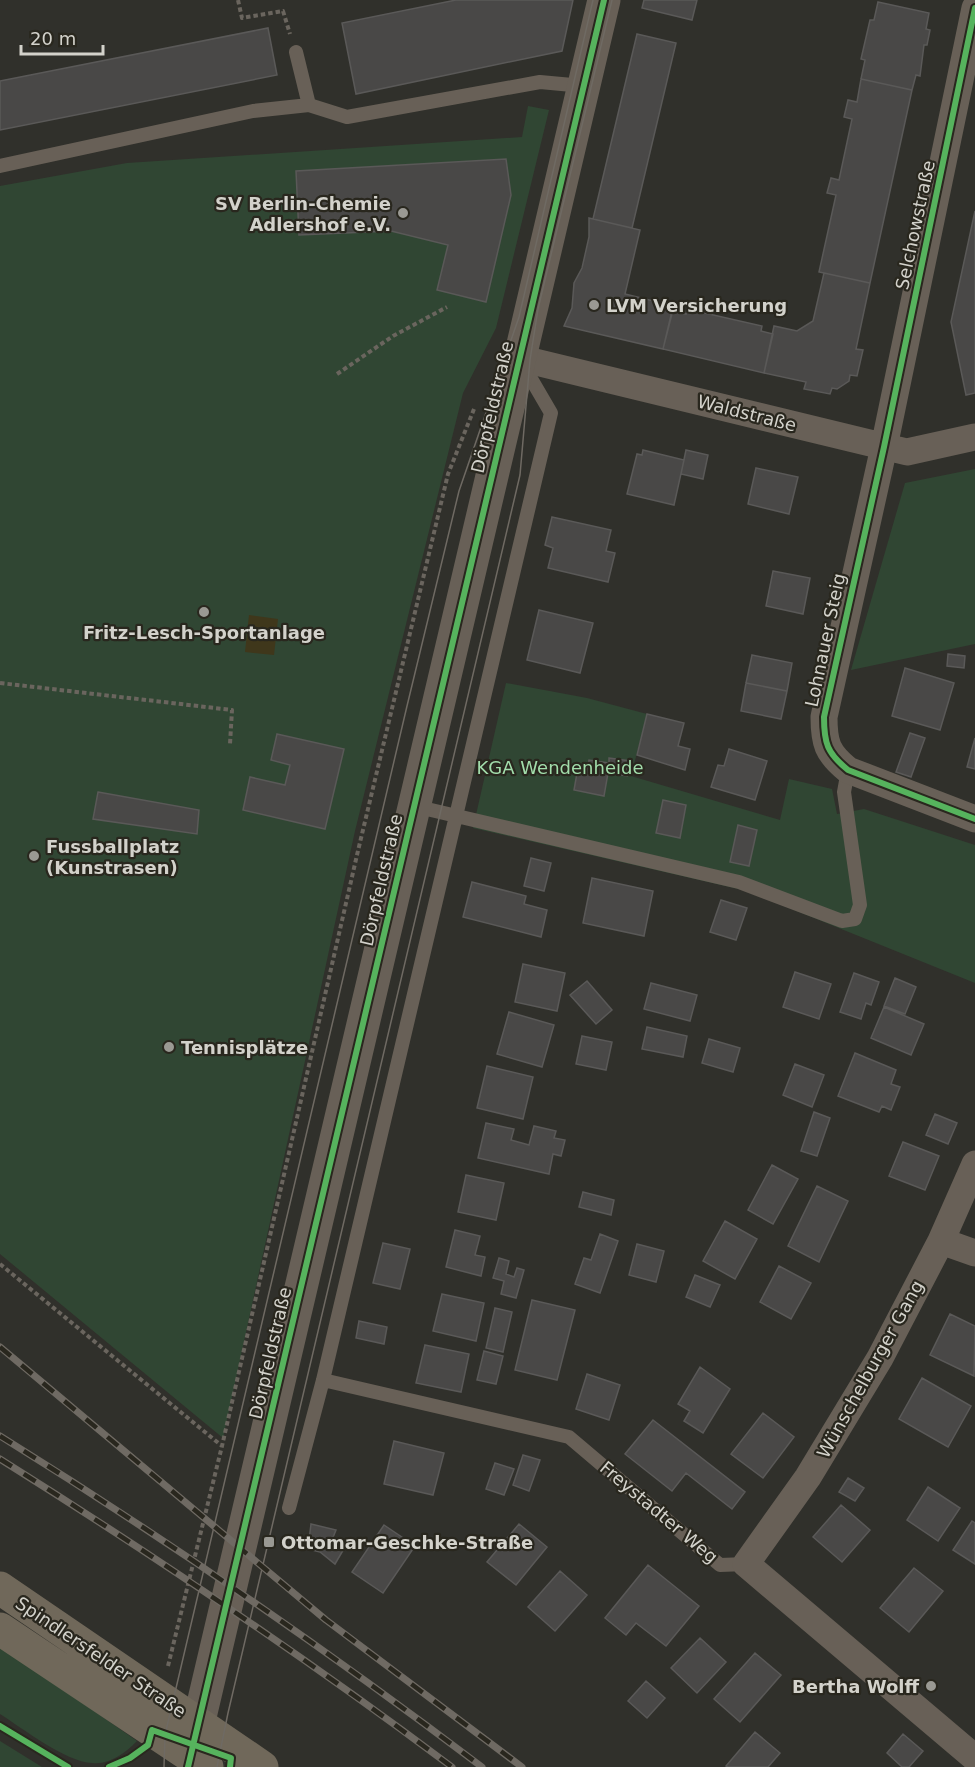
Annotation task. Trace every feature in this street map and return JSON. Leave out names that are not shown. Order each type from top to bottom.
[{"type":"highway","name":"Spindlersfelder Straße","points":[[0,1588],[262,1767]]},
{"type":"highway","name":"Spindlersfelder Straße","points":[[0,1629],[207,1767]]},
{"type":"street","name":"Dörpfeldstraße","points":[[188,1767],[604,0]]},
{"type":"street","name":"Selchowstraße","points":[[884,447],[975,8]]},
{"type":"street","name":"Waldstraße","points":[[519,358],[907,452],[975,437]]},
{"type":"street","name":"Lohnauer Steig","points":[[884,447],[824,717],[824,739],[833,758],[848,770],[975,819]]},
{"type":"street","name":"Wünschelburger Gang","points":[[746,1564],[808,1477],[880,1358],[940,1241],[975,1164]]},
{"type":"street","points":[[940,1241],[975,1253]]},
{"type":"street","points":[[746,1564],[975,1758]]},
{"type":"lane","points":[[296,52],[309,105]]},
{"type":"lane","points":[[0,166],[253,111],[309,105],[347,117],[540,82],[585,86]]},
{"type":"lane","name":"Dörpfeldstraße","points":[[289,1508],[323,1380],[551,413],[519,358]]},
{"type":"lane","points":[[414,806],[739,882],[842,921],[855,919],[860,905],[844,792],[848,770]]},
{"type":"lane","name":"Freystadter Weg","points":[[323,1380],[569,1437],[720,1565],[746,1564]]},
{"type":"path","points":[[238,0],[242,18],[283,11],[296,52]]},
{"type":"path","points":[[336,374],[393,336],[447,307]]},
{"type":"path","points":[[166,1674],[222,1446],[357,855],[448,474],[477,403]]},
{"type":"path","points":[[0,683],[232,710],[230,744]]},
{"type":"path","points":[[0,1264],[222,1446]]},
{"type":"green space","name":"Fritz-Lesch-Sportanlage","points":[[528,106],[549,110],[496,328],[463,393],[355,831],[223,1438],[0,1254],[0,186],[127,163],[522,137]]},
{"type":"green space","points":[[975,469],[975,644],[851,670],[905,483]]},
{"type":"green space","name":"KGA Wendenheide","points":[[506,683],[587,698],[647,714],[631,776],[780,820],[789,779],[832,789],[837,814],[864,809],[975,845],[975,983],[747,891],[473,828]]},
{"type":"green space","points":[[0,1645],[137,1741],[111,1760],[99,1763],[81,1761],[57,1751],[0,1714]]},
{"type":"green space","points":[[0,1741],[42,1767],[0,1767]]},
{"type":"sand","points":[[249,615],[278,619],[274,655],[245,652]]},
{"type":"building","points":[[456,0],[573,0],[562,51],[356,94],[342,23]]},
{"type":"building","points":[[644,0],[697,0],[692,20],[642,8]]},
{"type":"building","points":[[878,2],[929,13],[926,29],[930,30],[927,45],[924,45],[920,76],[916,75],[912,90],[861,79],[865,60],[861,59],[870,20],[874,20]]},
{"type":"building","points":[[268,28],[277,75],[0,130],[0,81]]},
{"type":"building","points":[[637,34],[676,43],[632,228],[593,219]]},
{"type":"building","points":[[861,79],[912,90],[870,283],[819,272],[836,195],[827,193],[831,178],[839,180],[852,119],[844,117],[848,100],[857,102]]},
{"type":"building","name":"SV Berlin-Chemie Adlershof e.V.","points":[[506,159],[511,195],[486,302],[437,290],[448,245],[391,231],[299,235],[296,171]]},
{"type":"building","points":[[975,211],[975,393],[966,395],[951,322]]},
{"type":"building","points":[[589,218],[640,230],[625,294],[674,306],[663,349],[564,326],[572,308],[574,283],[582,268],[589,237]]},
{"type":"building","points":[[824,273],[870,283],[856,349],[863,350],[857,376],[850,375],[849,381],[837,389],[832,388],[830,394],[804,389],[806,382],[764,373],[774,326],[797,331],[813,321]]},
{"type":"building","points":[[687,309],[762,326],[761,331],[773,334],[764,373],[663,349],[672,311],[686,314]]},
{"type":"building","points":[[643,450],[684,460],[674,505],[627,494],[637,454],[642,455]]},
{"type":"building","points":[[686,450],[708,455],[703,479],[681,474]]},
{"type":"building","points":[[756,468],[798,477],[789,514],[748,504]]},
{"type":"building","points":[[552,517],[611,530],[606,551],[615,553],[608,582],[548,568],[553,548],[545,545]]},
{"type":"building","points":[[773,571],[810,578],[803,614],[766,606]]},
{"type":"building","points":[[539,610],[593,623],[580,673],[527,660]]},
{"type":"building","points":[[948,654],[965,656],[964,668],[947,666]]},
{"type":"building","points":[[752,655],[792,663],[787,691],[746,683]]},
{"type":"building","points":[[905,668],[954,683],[940,730],[892,716]]},
{"type":"building","points":[[746,683],[787,691],[781,719],[741,711]]},
{"type":"building","points":[[647,714],[684,723],[678,746],[690,749],[685,770],[637,755]]},
{"type":"building","points":[[910,733],[925,738],[911,777],[896,772]]},
{"type":"building","points":[[277,734],[344,749],[325,829],[243,810],[250,777],[285,785],[290,765],[271,760]]},
{"type":"building","points":[[975,738],[975,769],[967,767]]},
{"type":"building","points":[[729,749],[767,761],[755,800],[711,787],[718,765],[724,766]]},
{"type":"building","points":[[609,758],[630,761],[627,776],[608,773],[604,796],[574,790],[577,773],[586,775],[589,760],[609,763]]},
{"type":"building","points":[[98,792],[199,810],[197,834],[93,819]]},
{"type":"building","points":[[663,800],[686,805],[680,838],[656,833]]},
{"type":"building","points":[[738,825],[757,830],[749,866],[730,862]]},
{"type":"building","points":[[531,858],[551,863],[544,891],[524,886]]},
{"type":"building","points":[[592,878],[653,891],[644,936],[583,923]]},
{"type":"building","points":[[472,882],[526,896],[524,904],[547,910],[541,937],[463,917]]},
{"type":"building","points":[[721,900],[747,908],[736,940],[710,932]]},
{"type":"building","points":[[523,964],[565,973],[557,1011],[515,1002]]},
{"type":"building","points":[[795,972],[831,984],[819,1019],[783,1007]]},
{"type":"building","points":[[854,973],[879,982],[871,1005],[866,1003],[861,1019],[840,1012]]},
{"type":"building","points":[[895,978],[916,987],[905,1014],[884,1006]]},
{"type":"building","points":[[587,981],[612,1010],[596,1024],[570,995]]},
{"type":"building","points":[[651,983],[697,995],[690,1021],[644,1009]]},
{"type":"building","points":[[884,1007],[924,1024],[911,1055],[871,1038]]},
{"type":"building","points":[[509,1012],[554,1025],[542,1067],[497,1054]]},
{"type":"building","points":[[647,1027],[687,1036],[683,1057],[642,1049]]},
{"type":"building","points":[[582,1036],[612,1042],[606,1070],[576,1064]]},
{"type":"building","points":[[709,1039],[740,1048],[733,1072],[702,1063]]},
{"type":"building","points":[[855,1053],[896,1070],[891,1084],[900,1087],[891,1110],[882,1106],[879,1112],[838,1096]]},
{"type":"building","points":[[795,1064],[824,1075],[812,1107],[783,1095]]},
{"type":"building","points":[[487,1066],[533,1077],[523,1119],[477,1108]]},
{"type":"building","points":[[814,1112],[830,1118],[817,1156],[801,1151]]},
{"type":"building","points":[[935,1114],[957,1123],[948,1144],[926,1135]]},
{"type":"building","points":[[486,1123],[514,1129],[511,1140],[529,1145],[534,1126],[556,1131],[554,1138],[565,1140],[561,1156],[553,1154],[549,1174],[478,1158]]},
{"type":"building","points":[[903,1142],[939,1156],[925,1190],[889,1176]]},
{"type":"building","points":[[772,1165],[798,1179],[773,1224],[748,1210]]},
{"type":"building","points":[[466,1175],[504,1183],[496,1220],[458,1212]]},
{"type":"building","points":[[817,1186],[848,1201],[819,1262],[788,1246]]},
{"type":"building","points":[[583,1192],[614,1200],[611,1215],[579,1207]]},
{"type":"building","points":[[725,1221],[757,1239],[735,1279],[703,1261]]},
{"type":"building","points":[[455,1230],[480,1236],[475,1255],[485,1257],[481,1276],[446,1267]]},
{"type":"building","points":[[600,1234],[618,1241],[600,1293],[575,1284],[584,1258],[591,1260]]},
{"type":"building","points":[[383,1243],[410,1249],[400,1289],[373,1283]]},
{"type":"building","points":[[637,1244],[664,1251],[656,1282],[629,1275]]},
{"type":"building","points":[[499,1258],[509,1261],[506,1274],[514,1277],[517,1268],[524,1270],[516,1298],[501,1294],[504,1281],[493,1278]]},
{"type":"building","points":[[779,1266],[811,1283],[791,1319],[760,1302]]},
{"type":"building","points":[[695,1275],[720,1285],[710,1307],[686,1297]]},
{"type":"building","points":[[442,1294],[484,1303],[476,1341],[433,1331]]},
{"type":"building","points":[[532,1300],[575,1310],[557,1380],[515,1370]]},
{"type":"building","points":[[495,1308],[512,1312],[503,1352],[486,1348]]},
{"type":"building","points":[[950,1314],[975,1326],[974,1376],[930,1355]]},
{"type":"building","points":[[359,1321],[387,1327],[384,1344],[356,1338]]},
{"type":"building","points":[[425,1345],[469,1354],[461,1392],[416,1383]]},
{"type":"building","points":[[484,1351],[503,1356],[496,1384],[477,1380]]},
{"type":"building","points":[[700,1367],[730,1389],[703,1433],[684,1421],[690,1411],[678,1404]]},
{"type":"building","points":[[587,1374],[620,1385],[609,1420],[576,1409]]},
{"type":"building","points":[[922,1378],[971,1406],[948,1447],[899,1419]]},
{"type":"building","points":[[763,1413],[794,1437],[763,1478],[731,1454]]},
{"type":"building","points":[[653,1420],[745,1492],[732,1509],[686,1473],[672,1491],[625,1454]]},
{"type":"building","points":[[394,1441],[444,1453],[433,1495],[384,1484]]},
{"type":"building","points":[[523,1455],[540,1460],[529,1491],[513,1485]]},
{"type":"building","points":[[495,1463],[514,1469],[504,1495],[486,1489]]},
{"type":"building","points":[[848,1478],[864,1488],[855,1501],[839,1492]]},
{"type":"building","points":[[928,1487],[960,1508],[938,1541],[907,1520]]},
{"type":"building","points":[[841,1505],[870,1530],[842,1562],[813,1537]]},
{"type":"building","points":[[972,1521],[975,1523],[975,1564],[953,1550]]},
{"type":"building","points":[[311,1524],[336,1530],[332,1540],[345,1547],[335,1564],[320,1552],[308,1549]]},
{"type":"building","points":[[519,1524],[547,1547],[516,1585],[487,1562]]},
{"type":"building","points":[[384,1525],[415,1546],[383,1593],[352,1572]]},
{"type":"building","points":[[648,1565],[699,1606],[666,1646],[636,1623],[626,1635],[605,1618]]},
{"type":"building","points":[[914,1568],[943,1591],[909,1632],[880,1608]]},
{"type":"building","points":[[560,1571],[587,1595],[555,1631],[528,1607]]},
{"type":"building","points":[[700,1638],[726,1662],[697,1693],[671,1668]]},
{"type":"building","points":[[755,1653],[781,1675],[740,1722],[714,1699]]},
{"type":"building","points":[[646,1681],[665,1698],[647,1718],[628,1701]]},
{"type":"building","points":[[755,1732],[780,1753],[768,1767],[726,1766]]},
{"type":"building","points":[[903,1734],[923,1751],[909,1767],[902,1767],[887,1753]]},
{"type":"tram line","points":[[164,1767],[165,1735],[459,491],[519,317],[593,0]]},
{"type":"tram line","points":[[217,1767],[520,475],[530,360],[538,309],[612,0]]},
{"type":"railway","points":[[0,1347],[326,1620],[522,1767]]},
{"type":"railway","points":[[0,1436],[245,1596],[482,1767]]},
{"type":"railway","points":[[0,1459],[229,1608],[452,1767]]},
{"type":"cycle path","points":[[188,1767],[604,0]]},
{"type":"cycle path","points":[[975,8],[884,447],[824,717],[828,747],[835,758],[848,770],[975,819]]},
{"type":"cycle path","points":[[0,1726],[68,1767]]},
{"type":"cycle path","points":[[109,1767],[130,1758],[148,1745],[152,1730],[231,1758],[230,1767]]},
{"type":"place","name":"SV Berlin-Chemie Adlershof e.V.","points":[[403,213]]},
{"type":"place","name":"LVM Versicherung","points":[[594,305]]},
{"type":"place","name":"Fritz-Lesch-Sportanlage","points":[[204,612]]},
{"type":"place","name":"Fussballplatz (Kunstrasen)","points":[[34,856]]},
{"type":"place","name":"Tennisplätze","points":[[169,1047]]},
{"type":"place","name":"Ottomar-Geschke-Straße","points":[[269,1542]]},
{"type":"place","name":"Bertha Wolff","points":[[931,1686]]}]
